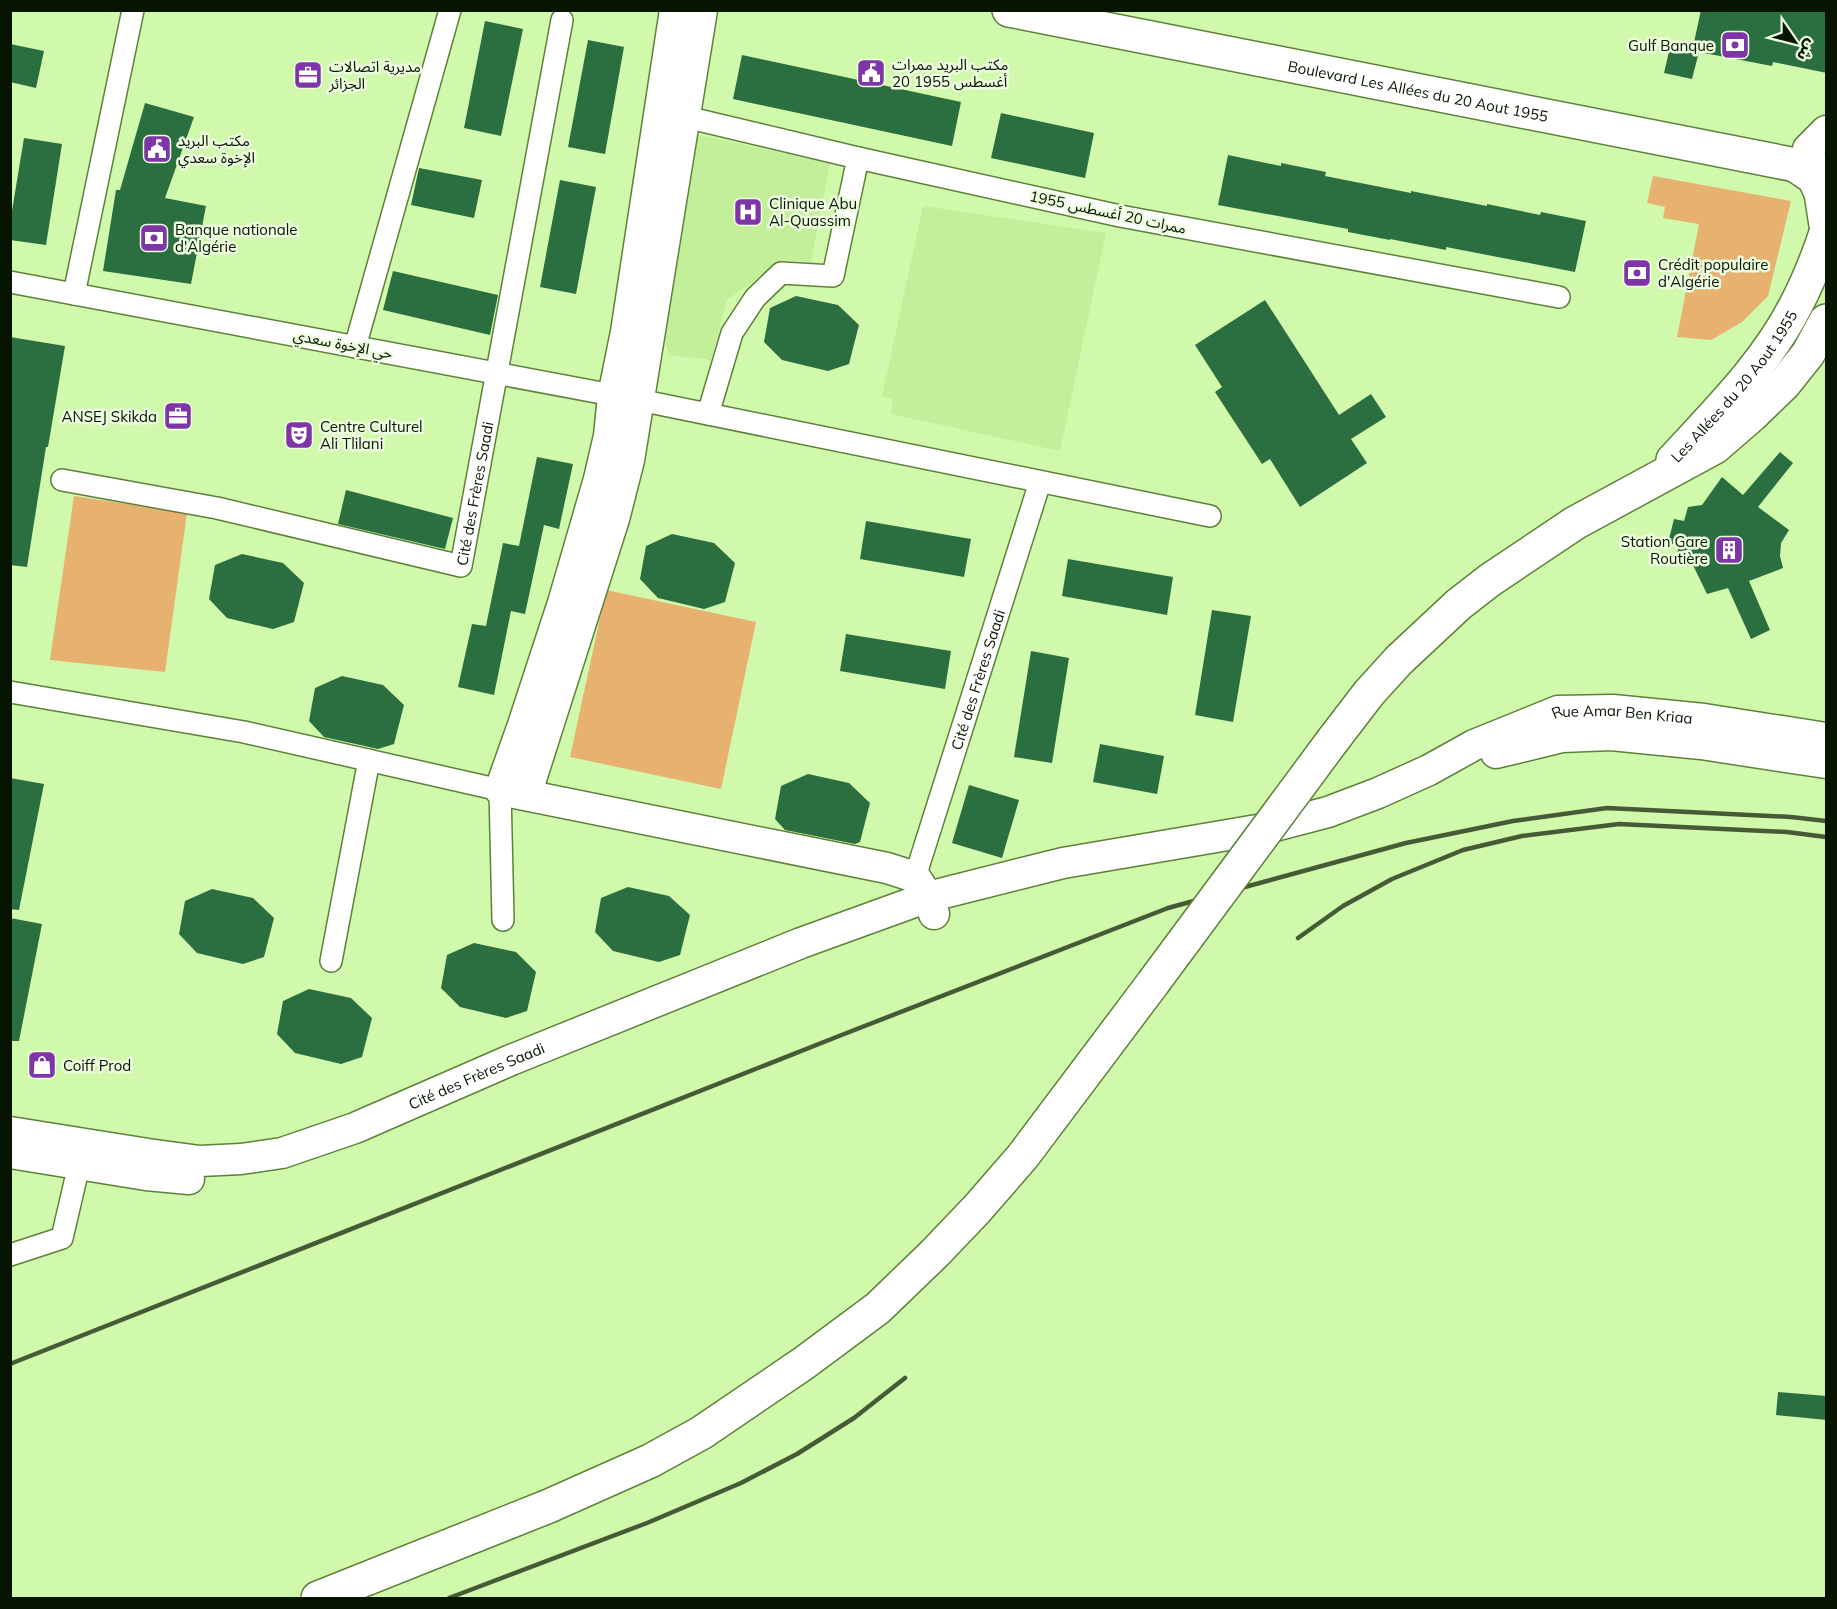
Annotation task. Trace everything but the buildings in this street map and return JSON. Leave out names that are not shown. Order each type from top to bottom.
[{"type":"main road","points":[[673,114],[675,10]]},
{"type":"main road","points":[[702,10],[673,114],[626,332],[626,398],[609,436],[594,498],[524,725],[513,793],[886,868],[926,896]]},
{"type":"main road","name":"Boulevard Les Allées du 20 Aout 1955","points":[[1009,10],[1817,154]]},
{"type":"main road","name":"Boulevard Les Allées du 20 Aout 1955","points":[[1104,10],[1817,154]]},
{"type":"main road","points":[[1817,154],[1815,178],[1821,193],[1827,225]]},
{"type":"main road","name":"Les Allées du 20 Aout 1955","points":[[1655,479],[1735,393],[1771,346],[1796,306],[1827,233]]},
{"type":"main road","name":"Les Allées du 20 Aout 1955","points":[[1655,479],[1715,447],[1752,415],[1784,384],[1808,354],[1827,321]]},
{"type":"main road","points":[[318,1599],[549,1506],[650,1461],[701,1433],[788,1375],[885,1301],[977,1209],[1023,1156],[1333,740],[1388,670],[1459,604],[1490,580],[1547,540],[1655,479]]},
{"type":"main road","name":"Rue Amar Ben Kriaa","points":[[1115,855],[1263,829],[1328,812],[1430,770],[1474,745],[1558,711],[1613,710],[1704,719],[1827,738]]},
{"type":"main road","name":"Rue Amar Ben Kriaa","points":[[1430,770],[1562,737],[1587,735],[1611,735],[1701,744],[1827,764]]},
{"type":"main road","name":"Cité des Frères Saadi","points":[[10,1132],[148,1155],[200,1161],[241,1159],[282,1153],[355,1128],[512,1060],[801,943],[926,896],[1064,874],[1115,855]]},
{"type":"main road","name":"Cité des Frères Saadi","points":[[10,1154],[146,1176],[201,1180],[242,1178],[286,1169],[362,1144],[679,1010],[926,896]]},
{"type":"street","points":[[74,294],[133,10]]},
{"type":"street","points":[[355,346],[450,10]]},
{"type":"street","name":"Cité des Frères Saadi","points":[[62,480],[217,508],[461,566],[562,20]]},
{"type":"street","name":"ممرات 20 أغسطس 1955","points":[[673,114],[1120,216],[1559,297]]},
{"type":"street","points":[[708,414],[732,333],[755,298],[781,273],[833,276],[858,158]]},
{"type":"street","name":"حي الإخوة سعدي","points":[[10,282],[626,398]]},
{"type":"street","points":[[626,398],[1210,516]]},
{"type":"street","name":"Cité des Frères Saadi","points":[[926,896],[1040,482]]},
{"type":"street","points":[[10,692],[244,732],[513,793],[503,920]]},
{"type":"street","points":[[331,960],[369,760]]},
{"type":"street","points":[[10,1255],[62,1238],[79,1165]]},
{"type":"shaded area","name":"Clinique Abu Al-Quassim","points":[[689,133],[830,163],[811,262],[783,260],[727,300],[711,360],[669,355],[661,327]]},
{"type":"shaded area","points":[[1653,176],[1791,201],[1768,296],[1742,322],[1711,340],[1677,337],[1699,224],[1663,218],[1665,207],[1647,203]]},
{"type":"shaded area","points":[[923,206],[1106,233],[1060,451],[891,414],[893,399],[882,396]]},
{"type":"shaded area","points":[[74,496],[187,513],[165,672],[50,660]]},
{"type":"shaded area","points":[[606,590],[756,622],[721,789],[570,757]]},
{"type":"railway","points":[[10,1364],[1168,908],[1406,843],[1513,821],[1607,808],[1791,817],[1826,821]]},
{"type":"railway","points":[[1298,938],[1343,906],[1392,879],[1463,850],[1522,836],[1619,824],[1787,832],[1826,837]]},
{"type":"railway","points":[[449,1598],[647,1523],[741,1483],[797,1454],[854,1418],[905,1378]]},
{"type":"place","name":"Gulf Banque","points":[[1735,45]]},
{"type":"place","name":"مكتب البريد ممرات 20 أغسطس 1955","points":[[871,73]]},
{"type":"place","name":"مديرية اتصالات الجزائر","points":[[308,75]]},
{"type":"place","name":"مكتب البريد الإخوة سعدي","points":[[157,149]]},
{"type":"place","name":"Clinique Abu Al-Quassim","points":[[748,212]]},
{"type":"place","name":"Banque nationale d'Algérie","points":[[154,238]]},
{"type":"place","name":"Crédit populaire d'Algérie","points":[[1637,273]]},
{"type":"place","name":"ANSEJ Skikda","points":[[178,416]]},
{"type":"place","name":"Centre Culturel Ali Tlilani","points":[[299,435]]},
{"type":"place","name":"Station Gare Routière","points":[[1729,550]]},
{"type":"place","name":"Coiff Prod","points":[[42,1065]]}]
